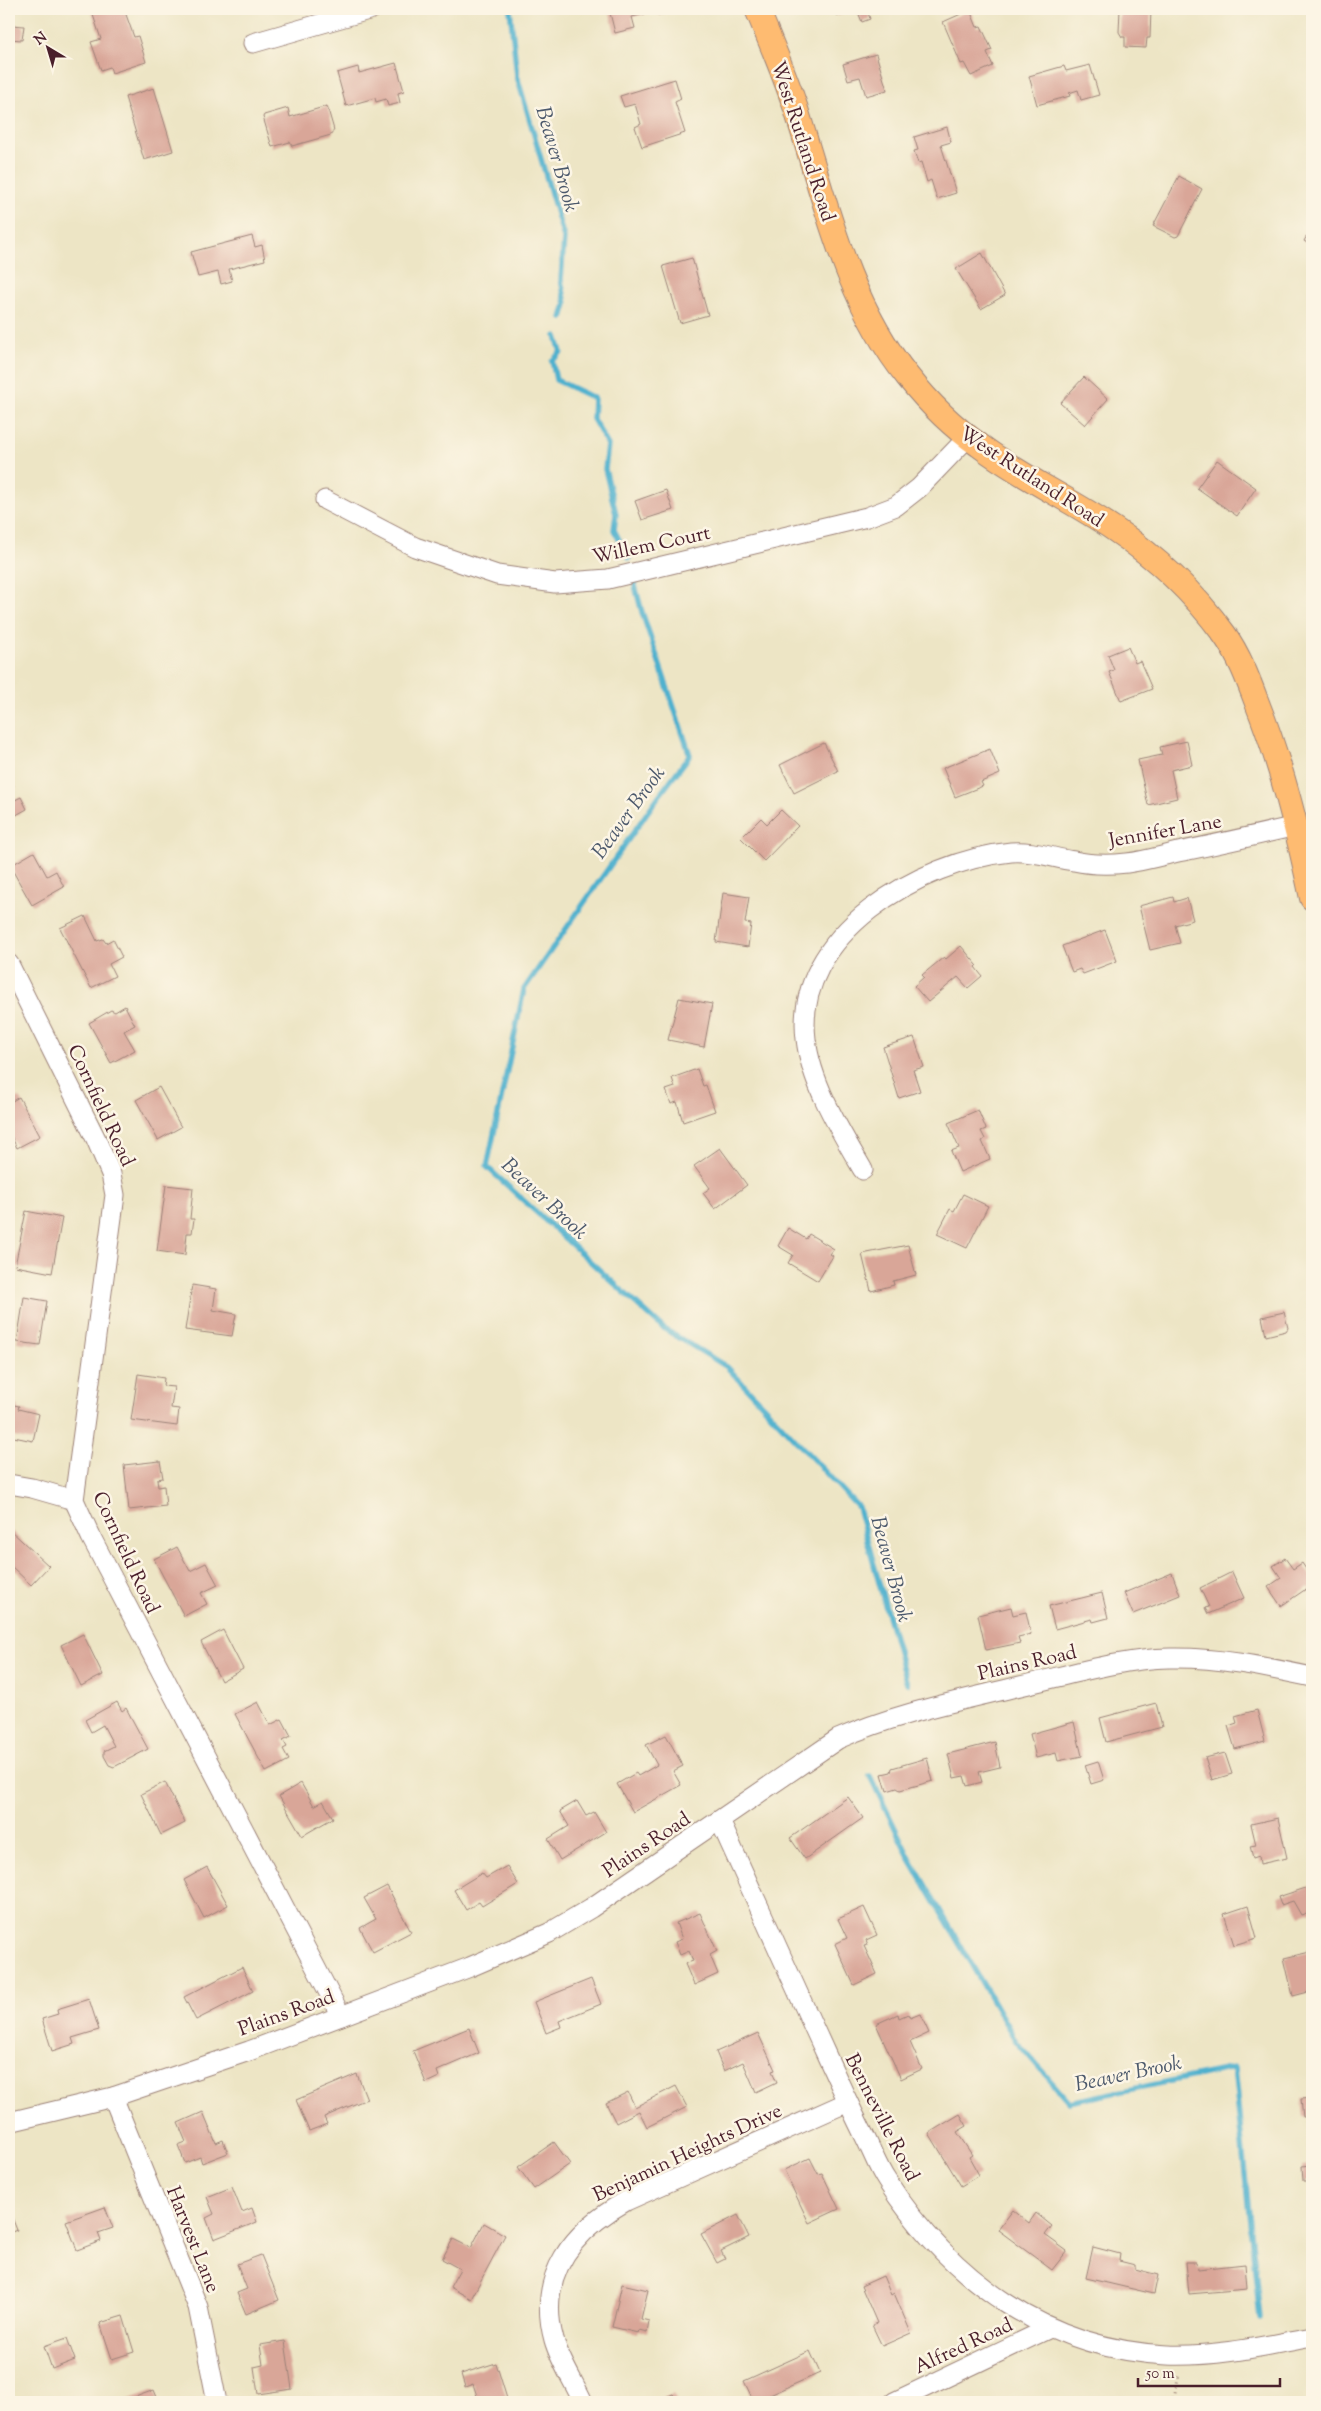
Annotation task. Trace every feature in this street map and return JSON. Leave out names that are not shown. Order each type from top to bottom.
[{"type":"main road","name":"West Rutland Road","points":[[757,9],[794,102],[845,264],[857,295],[874,326],[908,376],[946,418],[979,446],[1122,534],[1160,562],[1194,598],[1224,635],[1242,665],[1268,730],[1296,826],[1312,898]]},
{"type":"street","points":[[253,42],[372,9]]},
{"type":"street","name":"Willem Court","points":[[325,500],[415,547],[497,575],[555,583],[608,579],[867,517],[896,506],[919,488],[968,437]]},
{"type":"street","name":"Jennifer Lane","points":[[862,1170],[846,1142],[812,1069],[806,1040],[805,1014],[811,988],[824,959],[840,939],[869,911],[920,876],[942,867],[992,854],[1032,853],[1090,864],[1128,862],[1296,826]]},
{"type":"street","name":"Cornfield Road","points":[[9,964],[96,1139],[111,1174],[115,1195],[74,1500],[91,1537],[341,2016]]},
{"type":"street","points":[[9,1484],[32,1488],[74,1500]]},
{"type":"street","name":"Plains Road","points":[[9,2122],[113,2097],[248,2051],[470,1967],[556,1929],[591,1908],[838,1739],[872,1724],[1078,1672],[1131,1662],[1168,1658],[1247,1663],[1312,1677]]},
{"type":"street","name":"Benneville Road","points":[[720,1821],[848,2102],[886,2180],[921,2228],[963,2272],[996,2298],[1024,2316],[1050,2328],[1102,2346],[1164,2355],[1205,2355],[1312,2337]]},
{"type":"street","name":"Harvest Lane","points":[[113,2097],[198,2307],[217,2402]]},
{"type":"street","name":"Benjamin Heights Drive","points":[[583,2402],[554,2341],[550,2309],[553,2282],[563,2255],[580,2233],[601,2215],[626,2201],[848,2102]]},
{"type":"street","name":"Alfred Road","points":[[894,2402],[1050,2328]]},
{"type":"path","points":[[1173,2402],[1179,2373]]},
{"type":"building","points":[[91,9],[124,9],[134,37],[138,36],[146,62],[112,73],[110,67],[101,70],[91,42],[101,39]]},
{"type":"building","points":[[609,9],[665,9],[666,13],[658,15],[657,11],[632,17],[635,28],[615,33]]},
{"type":"building","points":[[832,9],[855,9],[838,16]]},
{"type":"building","points":[[867,9],[870,19],[862,22],[858,12]]},
{"type":"building","points":[[1120,9],[1151,9],[1150,38],[1147,38],[1146,48],[1125,47],[1125,37],[1122,37],[1119,32]]},
{"type":"building","points":[[970,10],[977,27],[981,26],[992,50],[987,52],[993,66],[971,76],[964,63],[961,64],[943,22]]},
{"type":"building","points":[[11,25],[24,26],[22,40],[9,39]]},
{"type":"building","points":[[876,54],[887,90],[866,96],[860,77],[848,80],[843,64]]},
{"type":"building","points":[[396,63],[404,91],[398,93],[400,103],[388,106],[386,99],[376,102],[375,98],[346,106],[337,73],[358,67],[359,73]]},
{"type":"building","points":[[1090,65],[1099,95],[1081,100],[1078,90],[1069,93],[1070,96],[1037,105],[1029,76],[1064,66],[1066,71]]},
{"type":"building","points":[[675,79],[681,99],[675,102],[685,133],[642,147],[635,127],[641,124],[635,104],[624,107],[620,96]]},
{"type":"building","points":[[154,88],[173,151],[144,160],[125,97]]},
{"type":"building","points":[[327,106],[334,130],[331,135],[292,146],[290,142],[272,147],[264,115],[288,108],[290,117]]},
{"type":"building","points":[[947,127],[951,142],[941,145],[956,193],[937,199],[931,180],[927,182],[921,162],[918,163],[914,151],[918,150],[914,137]]},
{"type":"building","points":[[1179,176],[1202,189],[1178,236],[1175,237],[1153,226]]},
{"type":"building","points":[[1312,227],[1312,246],[1304,241]]},
{"type":"building","points":[[252,236],[255,247],[262,245],[265,260],[229,269],[232,281],[221,284],[218,272],[198,277],[191,252]]},
{"type":"building","points":[[982,253],[1005,295],[981,309],[956,269]]},
{"type":"building","points":[[692,258],[708,315],[680,323],[663,266]]},
{"type":"building","points":[[1084,377],[1108,399],[1085,425],[1060,403]]},
{"type":"building","points":[[1217,460],[1256,488],[1237,516],[1197,488]]},
{"type":"building","points":[[666,490],[673,510],[642,520],[635,501]]},
{"type":"building","points":[[1128,647],[1135,663],[1140,661],[1152,689],[1121,701],[1109,672],[1114,670],[1108,655]]},
{"type":"building","points":[[1187,741],[1192,765],[1171,770],[1177,798],[1148,805],[1138,760],[1162,755],[1160,747]]},
{"type":"building","points":[[824,743],[838,771],[794,793],[780,765]]},
{"type":"building","points":[[990,749],[1000,774],[981,782],[983,786],[955,797],[943,768]]},
{"type":"building","points":[[9,776],[14,786],[9,789]]},
{"type":"building","points":[[9,789],[15,800],[21,797],[27,809],[9,819]]},
{"type":"building","points":[[781,810],[798,826],[764,861],[741,838],[761,818],[767,824]]},
{"type":"building","points":[[34,852],[47,876],[56,871],[64,887],[32,905],[10,866]]},
{"type":"building","points":[[723,893],[749,897],[745,923],[751,924],[748,947],[716,942]]},
{"type":"building","points":[[1173,897],[1174,902],[1187,898],[1193,920],[1175,925],[1180,943],[1150,950],[1139,906]]},
{"type":"building","points":[[85,916],[97,941],[103,939],[106,943],[113,939],[122,957],[109,964],[115,976],[91,988],[60,928]]},
{"type":"building","points":[[1105,930],[1117,961],[1083,974],[1080,969],[1072,972],[1062,946]]},
{"type":"building","points":[[961,946],[977,965],[975,967],[982,976],[968,988],[958,977],[928,1002],[914,986],[924,977],[922,975]]},
{"type":"building","points":[[679,998],[712,1004],[704,1047],[668,1040]]},
{"type":"building","points":[[125,1006],[135,1025],[124,1031],[135,1050],[111,1063],[89,1023],[111,1010],[115,1012]]},
{"type":"building","points":[[914,1037],[924,1067],[913,1070],[920,1091],[899,1098],[883,1047]]},
{"type":"building","points":[[697,1069],[703,1086],[706,1085],[715,1111],[683,1122],[677,1102],[671,1104],[666,1090],[675,1087],[672,1078]]},
{"type":"building","points":[[159,1087],[181,1127],[158,1140],[136,1100]]},
{"type":"building","points":[[19,1097],[40,1136],[17,1148],[9,1132],[9,1103]]},
{"type":"building","points":[[978,1110],[986,1129],[981,1131],[985,1139],[982,1141],[990,1159],[960,1172],[951,1151],[959,1148],[948,1123]]},
{"type":"building","points":[[720,1148],[747,1185],[715,1209],[703,1193],[710,1188],[694,1166]]},
{"type":"building","points":[[166,1185],[193,1188],[190,1219],[194,1219],[192,1233],[187,1233],[185,1255],[157,1251]]},
{"type":"building","points":[[963,1194],[988,1206],[967,1248],[937,1234],[950,1209],[954,1211]]},
{"type":"building","points":[[26,1211],[62,1218],[52,1273],[15,1266]]},
{"type":"building","points":[[788,1228],[806,1239],[809,1234],[834,1249],[830,1254],[833,1256],[818,1281],[788,1263],[793,1255],[778,1246]]},
{"type":"building","points":[[908,1245],[916,1275],[893,1281],[894,1285],[871,1291],[862,1254]]},
{"type":"building","points":[[192,1285],[216,1289],[213,1310],[236,1314],[232,1336],[185,1330]]},
{"type":"building","points":[[24,1297],[47,1301],[40,1345],[17,1342]]},
{"type":"building","points":[[1284,1312],[1288,1328],[1286,1331],[1266,1336],[1262,1317]]},
{"type":"building","points":[[138,1374],[164,1378],[163,1386],[174,1387],[171,1408],[179,1409],[177,1426],[131,1420]]},
{"type":"building","points":[[9,1388],[12,1389],[10,1402],[9,1401]]},
{"type":"building","points":[[9,1404],[19,1406],[18,1409],[39,1414],[33,1441],[9,1436]]},
{"type":"building","points":[[160,1461],[163,1478],[157,1479],[158,1487],[164,1486],[166,1506],[129,1510],[124,1465]]},
{"type":"building","points":[[9,1529],[49,1566],[31,1585],[9,1564]]},
{"type":"building","points":[[177,1547],[190,1571],[206,1563],[218,1585],[201,1593],[207,1604],[184,1616],[154,1559]]},
{"type":"building","points":[[1285,1558],[1293,1569],[1302,1563],[1312,1578],[1312,1592],[1309,1587],[1281,1606],[1268,1587],[1281,1578],[1273,1566]]},
{"type":"building","points":[[1232,1572],[1244,1598],[1208,1614],[1205,1608],[1209,1607],[1200,1588]]},
{"type":"building","points":[[1172,1573],[1180,1595],[1133,1614],[1124,1593]]},
{"type":"building","points":[[1102,1593],[1108,1618],[1093,1622],[1092,1619],[1055,1629],[1049,1606]]},
{"type":"building","points":[[1011,1607],[1013,1615],[1026,1612],[1031,1634],[1018,1637],[1020,1643],[986,1650],[978,1615]]},
{"type":"building","points":[[223,1630],[243,1669],[221,1681],[201,1642]]},
{"type":"building","points":[[83,1634],[103,1675],[81,1686],[61,1645]]},
{"type":"building","points":[[117,1702],[122,1711],[126,1708],[148,1749],[114,1767],[109,1765],[104,1756],[104,1751],[114,1746],[103,1725],[91,1732],[85,1720]]},
{"type":"building","points":[[258,1702],[270,1725],[282,1719],[291,1736],[283,1740],[287,1747],[283,1749],[289,1760],[266,1772],[235,1714]]},
{"type":"building","points":[[1156,1703],[1162,1727],[1106,1742],[1100,1718]]},
{"type":"building","points":[[1257,1710],[1265,1741],[1235,1749],[1228,1726],[1237,1723],[1235,1716]]},
{"type":"building","points":[[1074,1722],[1082,1756],[1058,1761],[1056,1753],[1036,1758],[1030,1734]]},
{"type":"building","points":[[666,1735],[683,1766],[673,1771],[681,1785],[633,1812],[617,1784],[636,1773],[638,1776],[657,1765],[646,1745]]},
{"type":"building","points":[[995,1742],[1000,1767],[979,1772],[982,1782],[967,1786],[964,1776],[954,1778],[948,1754]]},
{"type":"building","points":[[1225,1753],[1232,1774],[1212,1780],[1205,1758]]},
{"type":"building","points":[[927,1758],[933,1781],[900,1790],[897,1788],[887,1791],[882,1774],[891,1772],[892,1768]]},
{"type":"building","points":[[1098,1761],[1104,1780],[1091,1784],[1085,1765]]},
{"type":"building","points":[[165,1782],[185,1823],[161,1835],[141,1794]]},
{"type":"building","points":[[301,1783],[314,1806],[323,1801],[333,1818],[302,1836],[279,1796]]},
{"type":"building","points":[[848,1797],[863,1818],[805,1859],[790,1838]]},
{"type":"building","points":[[577,1801],[586,1816],[594,1812],[606,1832],[560,1860],[548,1839],[569,1826],[560,1811]]},
{"type":"building","points":[[1278,1818],[1287,1858],[1260,1864],[1259,1856],[1253,1858],[1250,1846],[1256,1845],[1251,1824]]},
{"type":"building","points":[[507,1866],[518,1884],[482,1906],[479,1902],[466,1910],[454,1890],[482,1873],[486,1878]]},
{"type":"building","points":[[207,1867],[228,1905],[204,1918],[184,1880]]},
{"type":"building","points":[[387,1886],[411,1932],[373,1952],[360,1928],[376,1919],[364,1898]]},
{"type":"building","points":[[1312,1886],[1312,1911],[1301,1915],[1293,1901],[1281,1905],[1278,1897]]},
{"type":"building","points":[[1248,1906],[1257,1938],[1234,1945],[1224,1914]]},
{"type":"building","points":[[864,1907],[877,1935],[866,1940],[868,1945],[864,1946],[877,1974],[854,1985],[835,1944],[847,1938],[838,1919]]},
{"type":"building","points":[[700,1913],[717,1951],[710,1955],[718,1974],[694,1985],[685,1964],[693,1961],[689,1951],[680,1955],[675,1942],[682,1939],[676,1923]]},
{"type":"building","points":[[1310,1952],[1312,1991],[1293,1996],[1284,1958]]},
{"type":"building","points":[[242,1967],[253,1991],[196,2020],[184,1997]]},
{"type":"building","points":[[591,1979],[601,2004],[559,2021],[561,2027],[546,2033],[534,2002]]},
{"type":"building","points":[[89,1999],[99,2030],[72,2038],[74,2044],[52,2051],[42,2019],[58,2014],[57,2009]]},
{"type":"building","points":[[898,2014],[899,2018],[908,2014],[910,2018],[920,2014],[929,2033],[910,2042],[922,2069],[901,2079],[876,2024]]},
{"type":"building","points":[[469,2028],[479,2053],[437,2071],[439,2077],[426,2083],[413,2051]]},
{"type":"building","points":[[758,2033],[775,2070],[772,2071],[777,2082],[756,2092],[743,2062],[724,2071],[716,2052]]},
{"type":"building","points":[[357,2074],[367,2099],[324,2117],[327,2124],[309,2131],[296,2100]]},
{"type":"building","points":[[676,2086],[687,2107],[647,2127],[639,2111],[616,2123],[606,2103],[628,2092],[635,2107]]},
{"type":"building","points":[[1312,2098],[1312,2116],[1303,2117],[1301,2099]]},
{"type":"building","points":[[203,2112],[216,2143],[223,2140],[228,2153],[202,2163],[200,2157],[185,2163],[178,2145],[186,2142],[178,2123]]},
{"type":"building","points":[[960,2114],[967,2126],[957,2132],[972,2155],[969,2157],[979,2175],[961,2186],[929,2133]]},
{"type":"building","points":[[554,2142],[570,2164],[534,2189],[518,2167]]},
{"type":"building","points":[[810,2158],[818,2174],[822,2173],[839,2209],[809,2223],[784,2170]]},
{"type":"building","points":[[1312,2165],[1312,2181],[1303,2181],[1302,2166]]},
{"type":"building","points":[[232,2187],[242,2212],[252,2208],[257,2222],[214,2239],[206,2218],[214,2214],[207,2197]]},
{"type":"building","points":[[105,2207],[113,2228],[98,2233],[101,2241],[77,2250],[66,2221]]},
{"type":"building","points":[[9,2210],[17,2230],[9,2233]]},
{"type":"building","points":[[1013,2210],[1029,2223],[1036,2213],[1052,2226],[1045,2235],[1067,2251],[1052,2270],[998,2230]]},
{"type":"building","points":[[738,2215],[749,2237],[721,2251],[725,2259],[717,2263],[701,2234]]},
{"type":"building","points":[[484,2223],[505,2235],[471,2299],[450,2287],[460,2269],[442,2259],[453,2239],[471,2248]]},
{"type":"building","points":[[1093,2247],[1120,2254],[1119,2261],[1135,2265],[1135,2269],[1158,2275],[1154,2294],[1086,2278]]},
{"type":"building","points":[[261,2255],[279,2300],[246,2314],[237,2293],[247,2289],[237,2264]]},
{"type":"building","points":[[1186,2262],[1197,2262],[1198,2269],[1245,2264],[1247,2289],[1189,2294]]},
{"type":"building","points":[[883,2276],[891,2295],[894,2293],[911,2333],[882,2346],[872,2325],[877,2323],[861,2286]]},
{"type":"building","points":[[622,2284],[648,2290],[641,2319],[649,2321],[647,2332],[639,2330],[638,2333],[612,2327]]},
{"type":"building","points":[[123,2316],[134,2352],[112,2359],[100,2323]]},
{"type":"building","points":[[67,2338],[75,2360],[52,2369],[44,2346]]},
{"type":"building","points":[[285,2341],[292,2389],[258,2394],[254,2367],[263,2365],[260,2345]]},
{"type":"building","points":[[810,2351],[820,2373],[754,2402],[744,2381]]},
{"type":"building","points":[[496,2363],[508,2402],[479,2402],[473,2384],[465,2387],[461,2374]]},
{"type":"building","points":[[154,2390],[159,2402],[122,2402]]},
{"type":"building","points":[[673,2394],[677,2402],[654,2402]]},
{"type":"building","points":[[1041,2399],[1067,2401],[1067,2402],[1041,2402]]},
{"type":"waterway","name":"Beaver Brook","points":[[510,9],[517,76],[564,238],[561,280],[566,304],[562,318]]},
{"type":"waterway","name":"Beaver Brook","points":[[556,336],[561,352],[552,361],[556,380],[594,398],[593,419],[608,445],[605,469],[616,514],[614,530],[629,558]]},
{"type":"waterway","name":"Beaver Brook","points":[[634,582],[642,612],[690,755],[658,797],[524,989],[487,1167],[663,1328],[727,1367],[858,1507],[907,1684]]},
{"type":"waterway","name":"Beaver Brook","points":[[870,1776],[910,1859],[1016,2041],[1069,2102],[1234,2068],[1260,2319]]}]
